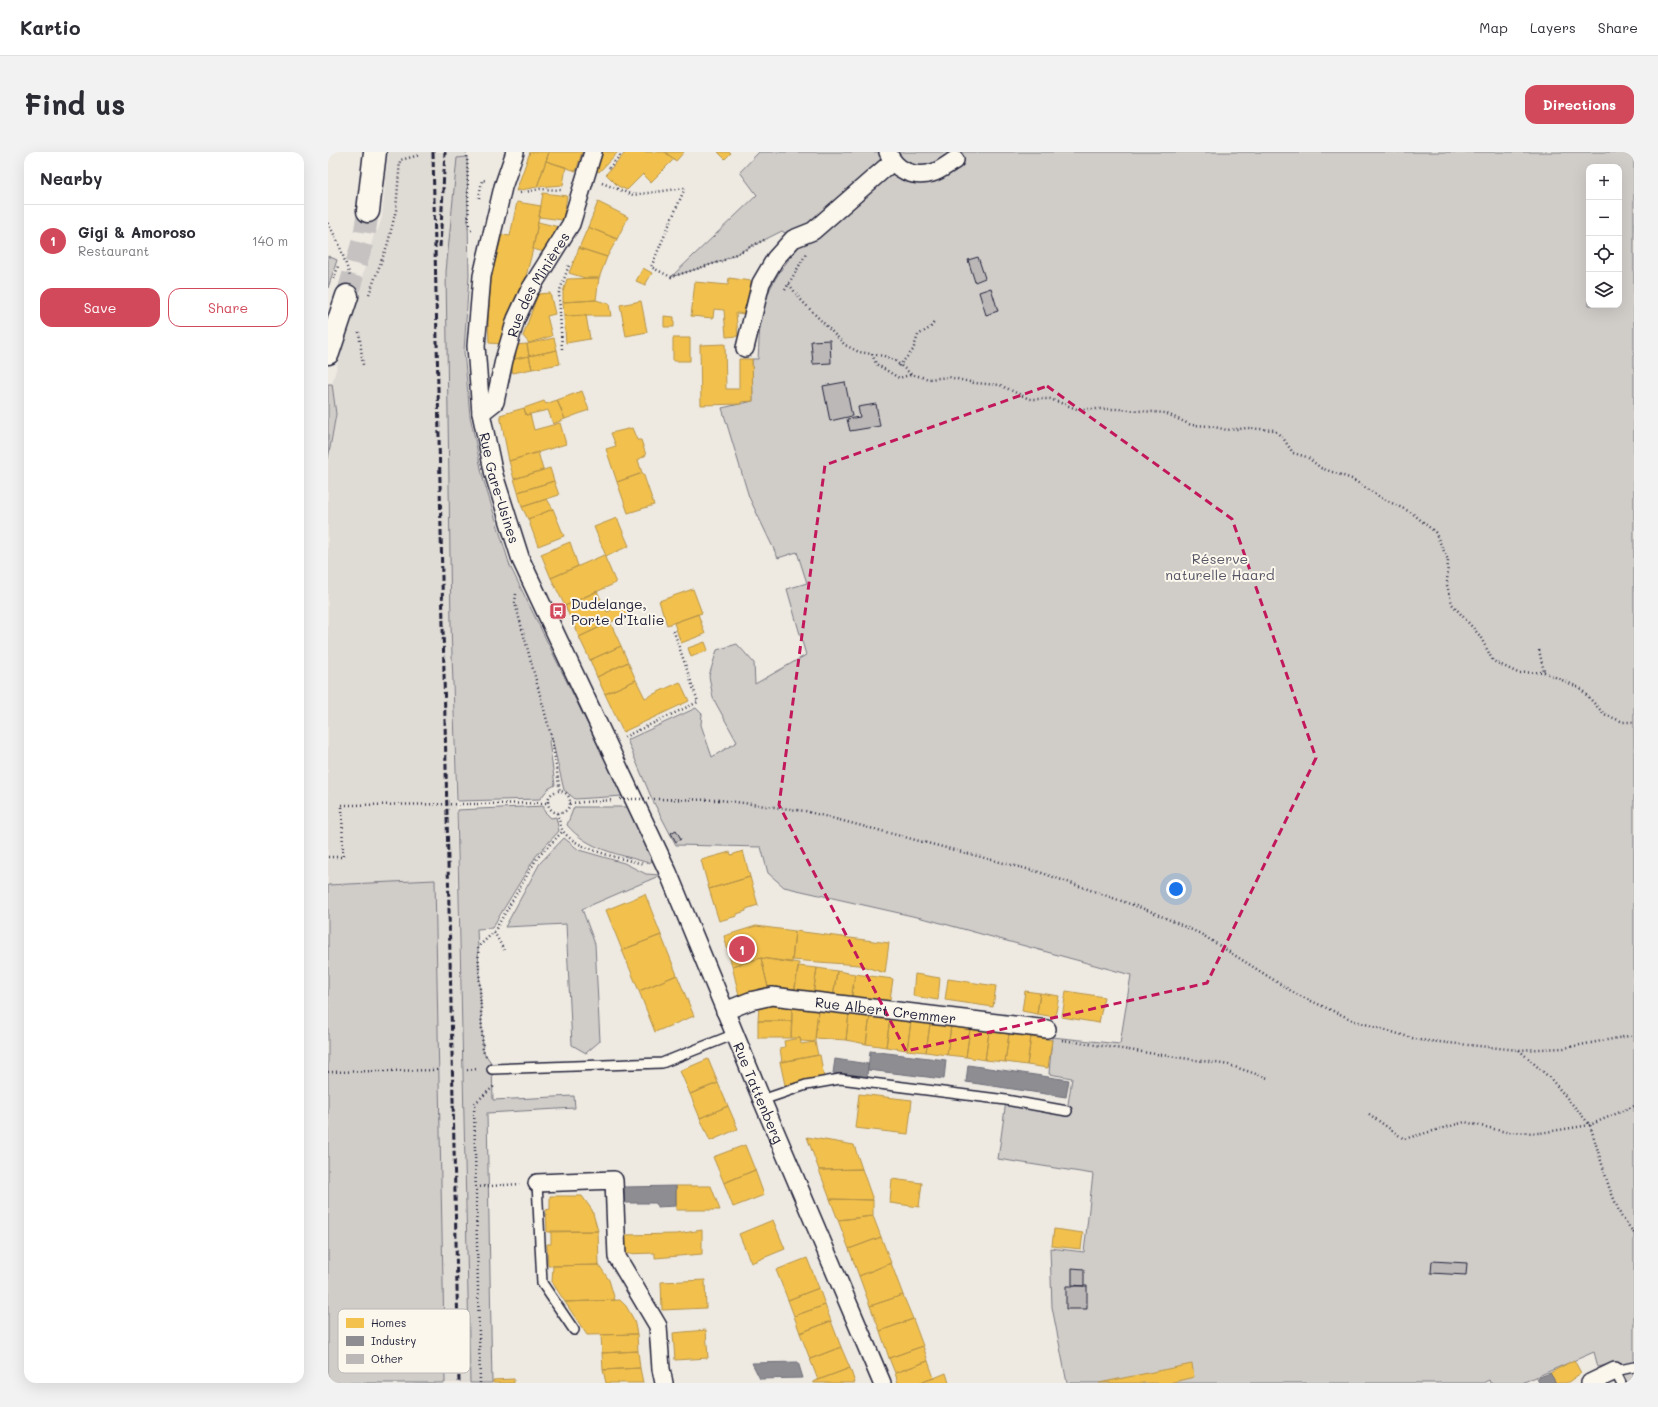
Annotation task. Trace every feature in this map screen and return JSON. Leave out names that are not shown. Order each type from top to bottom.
[{"type":"main road","points":[[368,211],[375,152]]},
{"type":"main road","points":[[328,353],[355,291]]},
{"type":"street","name":"Rue Gare-Usines","points":[[514,152],[503,187],[482,276],[476,346],[481,413],[494,475],[521,560],[636,800]]},
{"type":"street","name":"Rue des Minières","points":[[481,413],[495,402],[504,360],[516,319],[529,291],[571,224],[593,152]]},
{"type":"street","points":[[745,348],[761,283],[775,260],[793,239],[813,231],[890,157],[911,174],[933,173],[955,160]]},
{"type":"street","name":"Rue Tattenberg","points":[[636,800],[668,872],[734,1034],[882,1383]]},
{"type":"street","name":"Rue Albert Cremmer","points":[[725,1011],[750,1001],[772,996],[1047,1029]]},
{"type":"street","points":[[537,1184],[614,1180],[617,1257],[658,1326],[661,1369],[664,1383]]},
{"type":"street","points":[[1590,1383],[1618,1377]]},
{"type":"lane","points":[[492,1069],[662,1063],[734,1034]]},
{"type":"lane","points":[[762,1100],[806,1085],[840,1079],[1006,1100],[1067,1111]]},
{"type":"lane","points":[[537,1184],[542,1283],[574,1330]]},
{"type":"lane","points":[[1618,1377],[1634,1367]]},
{"type":"path","points":[[466,152],[469,230],[474,231],[475,223]]},
{"type":"path","points":[[355,291],[388,243],[396,210],[400,160],[420,155]]},
{"type":"path","points":[[479,202],[482,180],[520,193],[540,189],[581,190]]},
{"type":"path","points":[[597,180],[634,195],[685,188],[651,268],[672,277],[722,261],[783,231],[793,239]]},
{"type":"path","points":[[328,222],[339,244],[355,291]]},
{"type":"path","name":"Rue des Minières","points":[[562,348],[559,293],[569,264]]},
{"type":"path","points":[[785,290],[789,284],[799,298],[845,345],[859,352],[889,358],[911,374],[929,379],[949,377],[974,383],[1000,385],[1029,399],[1050,399],[1077,409],[1118,408],[1165,413],[1191,425],[1211,426],[1227,430],[1248,428],[1274,430],[1283,438],[1293,453],[1308,457],[1321,468],[1352,479],[1380,498],[1412,513],[1435,532],[1448,560],[1447,585],[1452,604],[1480,636],[1493,661],[1518,673],[1544,672],[1580,688],[1604,714],[1623,722],[1634,722]]},
{"type":"path","points":[[899,366],[913,350],[918,335],[930,328],[935,321]]},
{"type":"path","points":[[358,327],[363,365]]},
{"type":"path","points":[[872,354],[876,364],[899,378],[911,374]]},
{"type":"path","points":[[521,560],[515,603],[552,739],[560,792]]},
{"type":"path","points":[[608,744],[698,702],[673,629]]},
{"type":"path","points":[[1539,650],[1544,672]]},
{"type":"path","points":[[560,792],[566,794],[570,803],[567,809],[558,813],[552,811],[548,803],[550,796],[560,792]]},
{"type":"path","points":[[570,803],[681,798],[720,800],[806,811],[1042,873],[1150,911],[1201,934],[1296,994],[1355,1021],[1419,1040],[1518,1050],[1564,1048],[1634,1035]]},
{"type":"path","points":[[328,857],[343,857],[342,806],[548,803]]},
{"type":"path","points":[[558,813],[563,830],[570,838],[583,846],[668,872]]},
{"type":"path","points":[[480,1383],[474,1104],[493,1087],[492,1064],[482,1052],[478,947],[494,932],[538,858],[563,830]]},
{"type":"path","points":[[494,932],[504,950]]},
{"type":"path","points":[[1047,1029],[1047,1038],[1229,1065],[1268,1078]]},
{"type":"path","points":[[1518,1050],[1550,1078],[1590,1125],[1609,1187],[1621,1216],[1634,1233]]},
{"type":"path","points":[[328,1072],[437,1070]]},
{"type":"path","points":[[1369,1114],[1404,1139],[1435,1129],[1465,1122],[1506,1132],[1540,1133],[1590,1125],[1634,1106]]},
{"type":"path","points":[[476,1187],[516,1185]]},
{"type":"highlighted area","points":[[1047,386],[1232,519],[1316,758],[1207,983],[906,1051],[779,805],[825,465]]},
{"type":"shaded area","points":[[388,152],[467,152],[467,157],[457,159],[451,625],[468,1309],[444,1309],[435,881],[328,885],[328,459],[336,414],[332,384],[375,231],[378,230],[382,218]]},
{"type":"shaded area","points":[[445,1373],[470,1373],[470,1383],[445,1383]]},
{"type":"green space","name":"Réserve naturelle Haard","points":[[759,152],[1634,152],[1634,1383],[1621,1383],[1610,1364],[1598,1367],[1594,1352],[1522,1383],[1490,1383],[1489,1380],[1483,1383],[1067,1383],[1052,1307],[1050,1248],[1084,1252],[1093,1174],[998,1159],[1006,1101],[1067,1111],[1072,1078],[1049,1074],[1052,1037],[1120,1044],[1131,975],[930,920],[784,887],[768,873],[761,847],[676,845],[652,799],[627,740],[696,708],[702,714],[701,725],[712,757],[737,742],[713,698],[709,676],[717,650],[737,644],[754,663],[755,684],[806,655],[787,589],[807,583],[797,552],[778,558],[749,497],[722,408],[753,401],[752,359],[758,359],[761,318],[766,297],[776,278],[801,244],[782,231],[722,261],[671,277],[757,195],[740,172]]},
{"type":"green space","points":[[467,157],[469,276],[464,351],[470,416],[483,478],[510,566],[623,796],[575,799],[564,790],[552,739],[549,741],[555,785],[548,789],[540,799],[457,801],[451,625],[446,272],[457,158]]},
{"type":"green space","points":[[328,256],[337,260],[328,288]]},
{"type":"green space","points":[[328,384],[332,384],[336,414],[328,459]]},
{"type":"green space","points":[[544,806],[544,811],[551,818],[556,817],[559,831],[536,856],[492,928],[477,929],[483,1051],[492,1064],[493,1100],[574,1096],[575,1108],[487,1113],[492,1383],[470,1383],[470,1309],[468,1309],[457,810]]},
{"type":"green space","points":[[574,807],[628,807],[654,860],[649,863],[626,857],[594,846],[584,840],[567,825]]},
{"type":"green space","points":[[564,838],[579,850],[624,863],[646,874],[661,875],[582,909],[595,944],[600,1041],[586,1053],[572,1045],[566,924],[505,927],[540,863]]},
{"type":"green space","points":[[435,880],[444,1309],[338,1309],[338,1373],[445,1373],[445,1383],[328,1383],[328,885]]},
{"type":"building: Homes","points":[[530,152],[549,152],[537,187],[516,191]]},
{"type":"building: Homes","points":[[549,152],[582,152],[576,171],[546,161]]},
{"type":"building: Homes","points":[[601,152],[618,152],[599,172],[594,169]]},
{"type":"building: Homes","points":[[626,152],[665,152],[674,159],[651,182],[643,174],[627,190],[618,186],[606,174]]},
{"type":"building: Homes","points":[[665,152],[684,152],[676,161]]},
{"type":"building: Homes","points":[[718,152],[730,152],[731,153],[725,159]]},
{"type":"building: Homes","points":[[546,161],[566,167],[563,185],[537,187]]},
{"type":"building: Homes","points":[[543,193],[567,196],[563,220],[539,217]]},
{"type":"building: Homes","points":[[517,202],[541,206],[533,249],[525,280],[502,344],[489,343],[488,319],[491,277],[502,235],[510,236]]},
{"type":"building: Homes","points":[[598,202],[628,217],[617,239],[588,227]]},
{"type":"building: Homes","points":[[538,222],[559,227],[544,252],[533,249]]},
{"type":"building: Homes","points":[[588,227],[617,239],[607,257],[579,248]]},
{"type":"building: Homes","points":[[579,248],[607,257],[599,278],[585,278],[569,273]]},
{"type":"building: Homes","points":[[643,268],[652,273],[645,285],[636,281]]},
{"type":"building: Homes","points":[[599,278],[596,300],[563,302],[563,292],[567,279]]},
{"type":"building: Homes","points":[[729,278],[751,281],[748,314],[736,313],[738,336],[726,337],[724,310],[714,309],[713,318],[691,316],[695,282],[728,285]]},
{"type":"building: Homes","points":[[550,293],[555,314],[547,316],[552,336],[529,343],[523,336],[538,294]]},
{"type":"building: Homes","points":[[596,300],[609,304],[611,316],[564,316],[563,302]]},
{"type":"building: Homes","points":[[641,301],[647,332],[626,336],[620,305]]},
{"type":"building: Homes","points":[[586,315],[590,339],[566,343],[564,316]]},
{"type":"building: Homes","points":[[664,316],[674,317],[674,327],[664,327]]},
{"type":"building: Homes","points":[[554,338],[557,350],[529,356],[527,344]]},
{"type":"building: Homes","points":[[673,338],[690,338],[690,361],[673,361]]},
{"type":"building: Homes","points":[[527,344],[529,356],[510,360],[514,345]]},
{"type":"building: Homes","points":[[725,344],[726,389],[739,389],[739,359],[752,359],[753,401],[741,402],[741,404],[701,405],[700,345]]},
{"type":"building: Homes","points":[[557,350],[560,364],[532,369],[529,356]]},
{"type":"building: Homes","points":[[529,356],[532,369],[513,373],[510,360]]},
{"type":"building: Homes","points":[[582,391],[589,410],[565,419],[557,400]]},
{"type":"building: Homes","points":[[557,400],[565,419],[553,424],[548,410],[526,415],[524,408],[544,401],[546,404]]},
{"type":"building: Homes","points":[[524,408],[526,415],[530,414],[534,430],[560,423],[566,444],[509,461],[500,415]]},
{"type":"building: Homes","points":[[632,428],[637,440],[641,440],[646,455],[638,460],[642,473],[617,482],[606,449],[616,446],[611,433]]},
{"type":"building: Homes","points":[[538,452],[543,470],[514,479],[509,461]]},
{"type":"building: Homes","points":[[550,468],[554,481],[518,492],[514,479]]},
{"type":"building: Homes","points":[[643,473],[654,505],[628,513],[617,482]]},
{"type":"building: Homes","points":[[554,481],[559,495],[522,507],[518,492]]},
{"type":"building: Homes","points":[[547,499],[553,509],[528,519],[522,507]]},
{"type":"building: Homes","points":[[553,509],[564,536],[538,546],[528,519]]},
{"type":"building: Homes","points":[[617,518],[629,546],[606,556],[594,527]]},
{"type":"building: Homes","points":[[570,542],[578,566],[551,578],[541,554]]},
{"type":"building: Homes","points":[[604,555],[616,583],[565,606],[551,578]]},
{"type":"building: Homes","points":[[693,589],[702,613],[667,625],[659,601]]},
{"type":"building: Homes","points":[[597,591],[607,612],[629,602],[633,612],[579,637],[565,606]]},
{"type":"building: Homes","points":[[698,614],[705,634],[681,643],[674,623]]},
{"type":"building: Homes","points":[[610,622],[621,646],[590,660],[579,637]]},
{"type":"building: Homes","points":[[705,642],[708,650],[691,657],[688,648]]},
{"type":"building: Homes","points":[[621,646],[628,662],[597,677],[590,660]]},
{"type":"building: Homes","points":[[628,662],[636,680],[605,694],[597,677]]},
{"type":"building: Homes","points":[[636,680],[645,698],[680,682],[689,701],[623,732],[605,694]]},
{"type":"building: Homes","points":[[743,851],[750,877],[709,889],[701,860],[730,852],[731,855]]},
{"type":"building: Homes","points":[[750,877],[758,905],[746,909],[746,911],[737,914],[737,916],[719,921],[709,889]]},
{"type":"building: Homes","points":[[645,894],[661,935],[622,950],[606,910]]},
{"type":"building: Homes","points":[[756,926],[795,931],[792,963],[761,958],[732,966],[724,936]]},
{"type":"building: Homes","points":[[795,931],[889,943],[885,973],[859,965],[792,960]]},
{"type":"building: Homes","points":[[661,935],[677,975],[639,991],[622,950]]},
{"type":"building: Homes","points":[[761,958],[799,963],[795,989],[768,987]]},
{"type":"building: Homes","points":[[761,958],[768,987],[739,995],[732,966]]},
{"type":"building: Homes","points":[[798,966],[817,968],[813,995],[794,993]]},
{"type":"building: Homes","points":[[817,968],[837,971],[833,998],[813,995]]},
{"type":"building: Homes","points":[[837,971],[855,974],[851,1001],[833,998]]},
{"type":"building: Homes","points":[[855,974],[893,979],[889,1006],[851,1001]]},
{"type":"building: Homes","points":[[915,974],[940,978],[938,1000],[913,996]]},
{"type":"building: Homes","points":[[677,975],[694,1016],[655,1032],[639,991]]},
{"type":"building: Homes","points":[[948,979],[996,986],[993,1007],[945,1000]]},
{"type":"building: Homes","points":[[1025,991],[1040,993],[1037,1014],[1022,1011]]},
{"type":"building: Homes","points":[[1066,991],[1104,997],[1099,1023],[1062,1017]]},
{"type":"building: Homes","points":[[1040,993],[1059,996],[1055,1017],[1037,1014]]},
{"type":"building: Homes","points":[[759,1006],[792,1006],[792,1021],[758,1021]]},
{"type":"building: Homes","points":[[792,1008],[818,1010],[815,1042],[801,1041],[800,1038],[791,1038]]},
{"type":"building: Homes","points":[[818,1010],[849,1013],[846,1040],[815,1038]]},
{"type":"building: Homes","points":[[849,1013],[870,1016],[866,1044],[846,1040]]},
{"type":"building: Homes","points":[[870,1016],[890,1018],[886,1047],[866,1044]]},
{"type":"building: Homes","points":[[890,1018],[911,1021],[907,1050],[886,1047]]},
{"type":"building: Homes","points":[[758,1021],[792,1021],[791,1038],[758,1038]]},
{"type":"building: Homes","points":[[911,1021],[930,1024],[926,1052],[907,1050]]},
{"type":"building: Homes","points":[[930,1024],[951,1026],[947,1055],[926,1052]]},
{"type":"building: Homes","points":[[951,1026],[970,1029],[966,1057],[947,1055]]},
{"type":"building: Homes","points":[[970,1029],[989,1032],[985,1060],[966,1057]]},
{"type":"building: Homes","points":[[989,1032],[1009,1034],[1005,1062],[985,1060]]},
{"type":"building: Homes","points":[[1009,1034],[1031,1037],[1027,1065],[1005,1062]]},
{"type":"building: Homes","points":[[1031,1037],[1052,1040],[1048,1068],[1027,1065]]},
{"type":"building: Homes","points":[[800,1038],[801,1044],[815,1042],[818,1055],[782,1062],[780,1048],[785,1047],[784,1041]]},
{"type":"building: Homes","points":[[820,1055],[824,1078],[785,1085],[780,1062]]},
{"type":"building: Homes","points":[[708,1059],[718,1083],[690,1094],[680,1071]]},
{"type":"building: Homes","points":[[718,1083],[728,1106],[700,1118],[690,1094]]},
{"type":"building: Homes","points":[[859,1094],[912,1100],[908,1134],[855,1128]]},
{"type":"building: Homes","points":[[728,1106],[738,1129],[710,1141],[700,1118]]},
{"type":"building: Homes","points":[[807,1137],[854,1145],[862,1169],[819,1170]]},
{"type":"building: Homes","points":[[745,1145],[755,1170],[724,1183],[713,1157]]},
{"type":"building: Homes","points":[[862,1169],[873,1200],[830,1199],[819,1170]]},
{"type":"building: Homes","points":[[755,1170],[764,1195],[733,1207],[724,1183]]},
{"type":"building: Homes","points":[[892,1179],[922,1183],[919,1207],[890,1203]]},
{"type":"building: Homes","points":[[676,1186],[711,1186],[720,1210],[676,1210]]},
{"type":"building: Homes","points":[[550,1196],[582,1196],[592,1210],[598,1231],[547,1232],[546,1210],[550,1209]]},
{"type":"building: Homes","points":[[830,1199],[873,1200],[873,1216],[838,1220]]},
{"type":"building: Homes","points":[[873,1216],[881,1237],[849,1249],[838,1220]]},
{"type":"building: Homes","points":[[773,1220],[785,1249],[751,1263],[739,1234]]},
{"type":"building: Homes","points":[[1054,1229],[1083,1233],[1081,1249],[1052,1246]]},
{"type":"building: Homes","points":[[702,1230],[702,1254],[655,1258],[655,1253],[623,1254],[623,1235],[677,1234]]},
{"type":"building: Homes","points":[[551,1231],[598,1231],[599,1265],[548,1266],[547,1244],[551,1244]]},
{"type":"building: Homes","points":[[881,1237],[891,1263],[859,1276],[849,1249]]},
{"type":"building: Homes","points":[[807,1258],[819,1288],[788,1300],[776,1270]]},
{"type":"building: Homes","points":[[891,1263],[903,1295],[870,1306],[859,1276]]},
{"type":"building: Homes","points":[[599,1265],[609,1280],[615,1300],[565,1302],[552,1282],[553,1266]]},
{"type":"building: Homes","points":[[705,1280],[706,1308],[662,1310],[661,1282]]},
{"type":"building: Homes","points":[[819,1288],[825,1305],[794,1316],[788,1300]]},
{"type":"building: Homes","points":[[903,1295],[913,1319],[880,1331],[870,1306]]},
{"type":"building: Homes","points":[[620,1300],[626,1306],[634,1320],[637,1334],[587,1335],[565,1302]]},
{"type":"building: Homes","points":[[825,1305],[831,1321],[800,1333],[794,1316]]},
{"type":"building: Homes","points":[[913,1319],[923,1346],[889,1358],[880,1331]]},
{"type":"building: Homes","points":[[831,1321],[841,1347],[810,1359],[800,1333]]},
{"type":"building: Homes","points":[[706,1330],[708,1358],[675,1360],[673,1333]]},
{"type":"building: Homes","points":[[637,1334],[638,1351],[602,1353],[601,1335]]},
{"type":"building: Homes","points":[[923,1346],[928,1361],[895,1373],[889,1358]]},
{"type":"building: Homes","points":[[841,1347],[850,1368],[818,1380],[810,1359]]},
{"type":"building: Homes","points":[[638,1351],[640,1368],[603,1370],[602,1353]]},
{"type":"building: Homes","points":[[1574,1360],[1581,1373],[1567,1383],[1556,1383],[1550,1373]]},
{"type":"building: Homes","points":[[928,1361],[934,1378],[919,1383],[898,1383],[895,1373]]},
{"type":"building: Homes","points":[[1192,1364],[1194,1377],[1169,1383],[1099,1383]]},
{"type":"building: Homes","points":[[640,1368],[643,1383],[606,1383],[603,1370]]},
{"type":"building: Homes","points":[[850,1368],[855,1383],[813,1382]]},
{"type":"building: Homes","points":[[946,1373],[949,1383],[919,1383],[934,1378]]},
{"type":"building: Homes","points":[[514,1379],[514,1383],[493,1383],[493,1380]]},
{"type":"building: Industry","points":[[870,1051],[946,1060],[944,1079],[868,1070]]},
{"type":"building: Industry","points":[[835,1059],[868,1064],[867,1077],[833,1073]]},
{"type":"building: Industry","points":[[968,1065],[1069,1080],[1066,1097],[966,1082]]},
{"type":"building: Industry","points":[[676,1186],[676,1206],[657,1207],[656,1203],[624,1203],[624,1187]]},
{"type":"building: Industry","points":[[798,1362],[803,1378],[760,1379],[752,1363]]},
{"type":"building: Industry","points":[[1550,1373],[1556,1383],[1539,1383],[1537,1378]]},
{"type":"building: Other","points":[[978,257],[985,278],[975,282],[968,260]]},
{"type":"building: Other","points":[[991,288],[998,311],[986,315],[979,292]]},
{"type":"building: Other","points":[[830,340],[831,363],[813,364],[811,341]]},
{"type":"building: Other","points":[[845,382],[852,416],[830,421],[823,386]]},
{"type":"building: Other","points":[[876,404],[880,426],[850,431],[847,419],[860,417],[858,407]]},
{"type":"building: Other","points":[[676,830],[681,839],[676,842],[671,833]]},
{"type":"building: Other","points":[[1432,1261],[1467,1263],[1466,1275],[1431,1273]]},
{"type":"building: Other","points":[[1072,1268],[1084,1269],[1084,1286],[1072,1285]]},
{"type":"building: Other","points":[[1066,1286],[1087,1286],[1087,1309],[1066,1309]]},
{"type":"tunnel","points":[[347,296],[364,237],[368,211]]},
{"type":"railway","points":[[433,152],[457,1309]]},
{"type":"railway","points":[[440,247],[445,152]]},
{"type":"railway","points":[[459,1373],[459,1383]]},
{"type":"place","name":"Dudelange, Porte d’Italie","points":[[558,611]]},
{"type":"place","name":"Gigi & Amoroso","points":[[742,949]]}]
